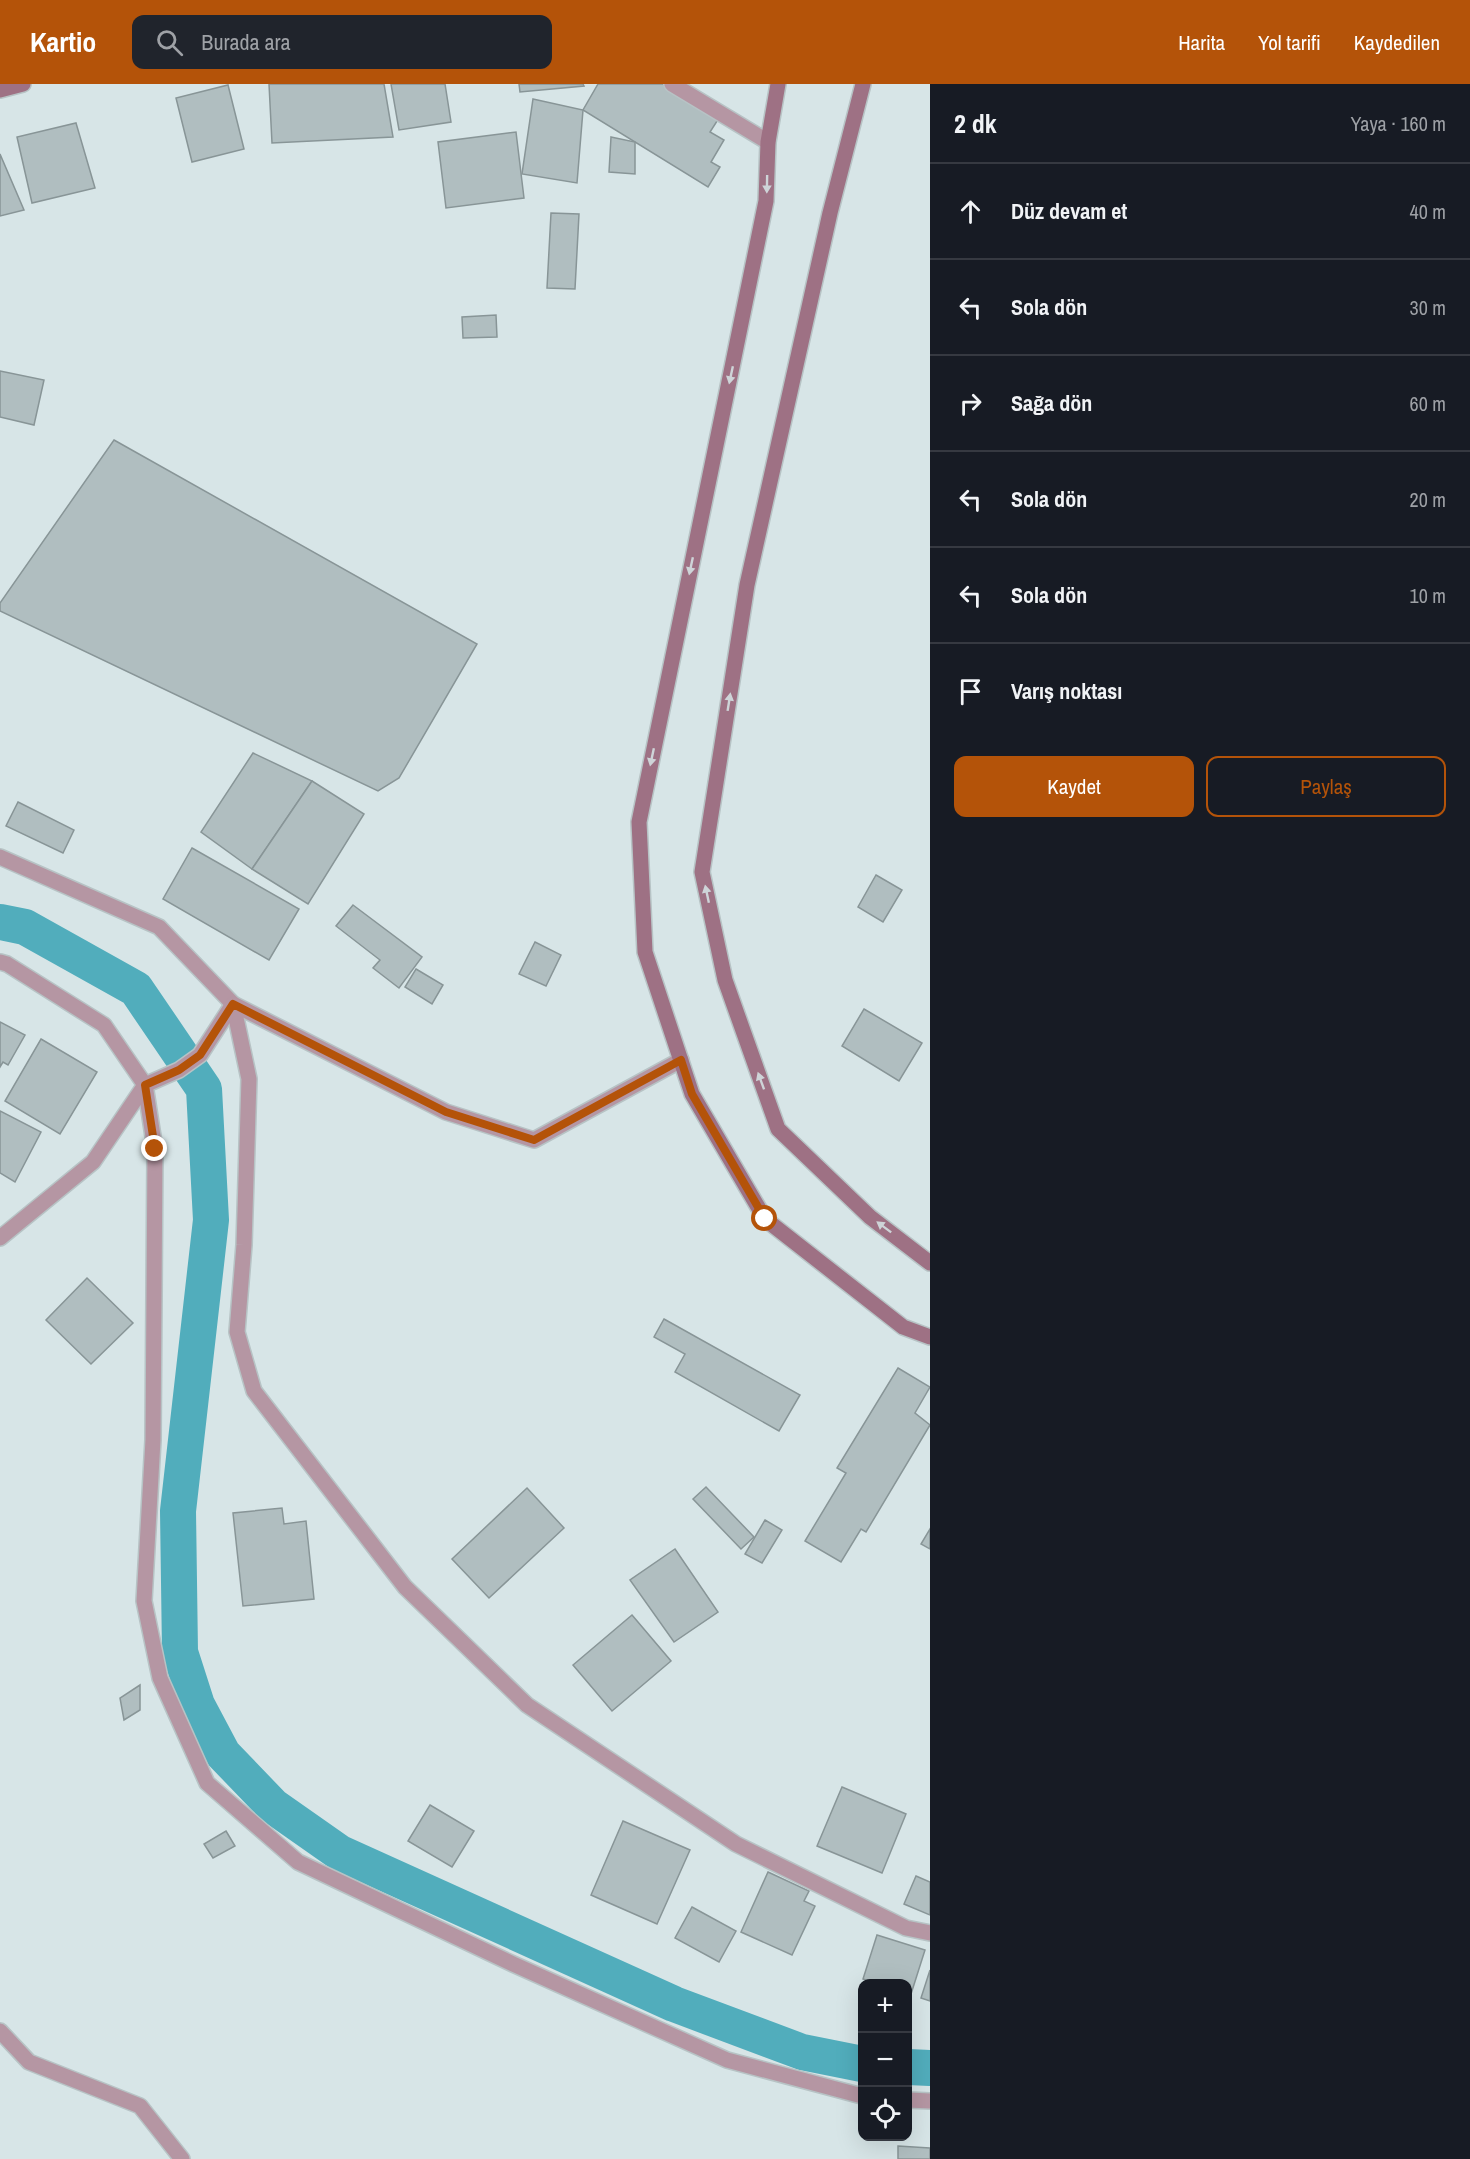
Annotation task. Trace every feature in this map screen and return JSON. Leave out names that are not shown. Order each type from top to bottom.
[{"type":"main road","points":[[0,90],[23,84]]},
{"type":"main road","points":[[778,84],[768,142],[766,201],[639,822],[645,952],[692,1094],[765,1219],[903,1327],[930,1337]]},
{"type":"main road","points":[[863,84],[830,213],[747,585],[702,872],[724,980],[778,1129],[870,1217],[930,1263]]},
{"type":"street","points":[[672,84],[768,142]]},
{"type":"street","points":[[0,857],[159,927],[233,1004],[446,1112],[534,1140],[681,1060]]},
{"type":"street","points":[[0,962],[7,964],[104,1025],[145,1085],[155,1149],[153,1440],[144,1601],[160,1678],[207,1783],[298,1862],[513,1964],[727,2060],[858,2095]]},
{"type":"street","points":[[0,1238],[93,1162],[145,1085],[179,1070],[200,1055],[233,1004]]},
{"type":"street","points":[[233,1004],[249,1079],[244,1245],[237,1332],[254,1391],[405,1587],[527,1705],[736,1844],[906,1928],[930,1933]]},
{"type":"street","points":[[0,2031],[30,2062],[140,2106],[182,2159]]},
{"type":"street","points":[[912,2100],[930,2101]]},
{"type":"building","points":[[269,84],[384,84],[393,137],[272,143]]},
{"type":"building","points":[[391,84],[445,84],[451,122],[399,130]]},
{"type":"building","points":[[519,84],[583,84],[584,86],[520,92]]},
{"type":"building","points":[[598,84],[663,84],[719,118],[710,132],[724,140],[711,162],[720,167],[708,187],[583,110]]},
{"type":"building","points":[[228,85],[244,149],[192,162],[176,98]]},
{"type":"building","points":[[533,99],[583,110],[577,183],[522,174]]},
{"type":"building","points":[[76,123],[95,188],[32,203],[17,137]]},
{"type":"building","points":[[516,132],[524,198],[446,208],[438,142]]},
{"type":"building","points":[[611,137],[635,142],[635,174],[609,172]]},
{"type":"building","points":[[0,154],[24,210],[0,216]]},
{"type":"building","points":[[551,213],[579,214],[575,289],[547,288]]},
{"type":"building","points":[[496,315],[497,337],[463,338],[462,317]]},
{"type":"building","points":[[0,371],[44,380],[34,425],[0,417]]},
{"type":"building","points":[[114,440],[477,644],[399,778],[378,791],[0,611],[0,603]]},
{"type":"building","points":[[253,753],[312,781],[252,869],[201,832]]},
{"type":"building","points":[[312,781],[364,814],[308,904],[252,869]]},
{"type":"building","points":[[18,802],[74,830],[63,853],[6,826]]},
{"type":"building","points":[[192,848],[299,909],[269,960],[163,899]]},
{"type":"building","points":[[876,875],[902,890],[883,922],[858,907]]},
{"type":"building","points":[[353,905],[422,957],[399,988],[373,968],[380,960],[336,926]]},
{"type":"building","points":[[535,942],[561,955],[546,986],[519,974]]},
{"type":"building","points":[[416,969],[443,985],[432,1004],[405,987]]},
{"type":"building","points":[[864,1009],[922,1043],[899,1081],[842,1046]]},
{"type":"building","points":[[0,1022],[25,1035],[8,1065],[3,1062],[0,1067]]},
{"type":"building","points":[[41,1039],[97,1072],[60,1134],[5,1101]]},
{"type":"building","points":[[0,1111],[41,1132],[15,1182],[0,1173]]},
{"type":"building","points":[[87,1278],[133,1323],[91,1364],[46,1320]]},
{"type":"building","points":[[664,1319],[800,1395],[779,1431],[675,1372],[685,1354],[654,1337]]},
{"type":"building","points":[[898,1368],[930,1387],[915,1413],[930,1425],[866,1532],[861,1529],[841,1562],[805,1541],[846,1473],[837,1468]]},
{"type":"building","points":[[706,1487],[754,1537],[741,1549],[693,1499]]},
{"type":"building","points":[[527,1488],[564,1528],[489,1598],[452,1559]]},
{"type":"building","points":[[282,1508],[284,1524],[306,1521],[314,1599],[243,1606],[233,1513]]},
{"type":"building","points":[[765,1520],[782,1530],[762,1563],[745,1554]]},
{"type":"building","points":[[930,1529],[930,1549],[921,1544]]},
{"type":"building","points":[[675,1549],[718,1612],[674,1642],[630,1580]]},
{"type":"building","points":[[632,1615],[671,1661],[612,1711],[573,1665]]},
{"type":"building","points":[[140,1685],[140,1710],[124,1720],[120,1698]]},
{"type":"building","points":[[842,1787],[906,1814],[882,1873],[817,1846]]},
{"type":"building","points":[[430,1805],[474,1831],[452,1867],[408,1841]]},
{"type":"building","points":[[623,1821],[690,1850],[657,1924],[591,1895]]},
{"type":"building","points":[[226,1831],[235,1846],[213,1858],[204,1844]]},
{"type":"building","points":[[768,1872],[809,1891],[804,1901],[815,1906],[792,1955],[741,1932]]},
{"type":"building","points":[[916,1876],[930,1882],[930,1915],[904,1904]]},
{"type":"building","points":[[692,1907],[736,1931],[719,1962],[675,1938]]},
{"type":"building","points":[[877,1935],[925,1950],[912,1991],[912,1979],[863,1979]]},
{"type":"building","points":[[930,1970],[930,2001],[921,1998]]},
{"type":"building","points":[[898,2146],[930,2148],[930,2159],[898,2159]]},
{"type":"waterway","points":[[0,922],[25,927],[136,989],[204,1089],[211,1220],[178,1511],[180,1652],[197,1705],[223,1754],[273,1806],[340,1853],[674,2004],[802,2052],[858,2063]]},
{"type":"waterway","points":[[912,2067],[930,2068]]},
{"type":"route","points":[[155,1149],[145,1085],[179,1070],[200,1055],[233,1004],[446,1112],[534,1140],[681,1060],[692,1094],[765,1219]]}]
